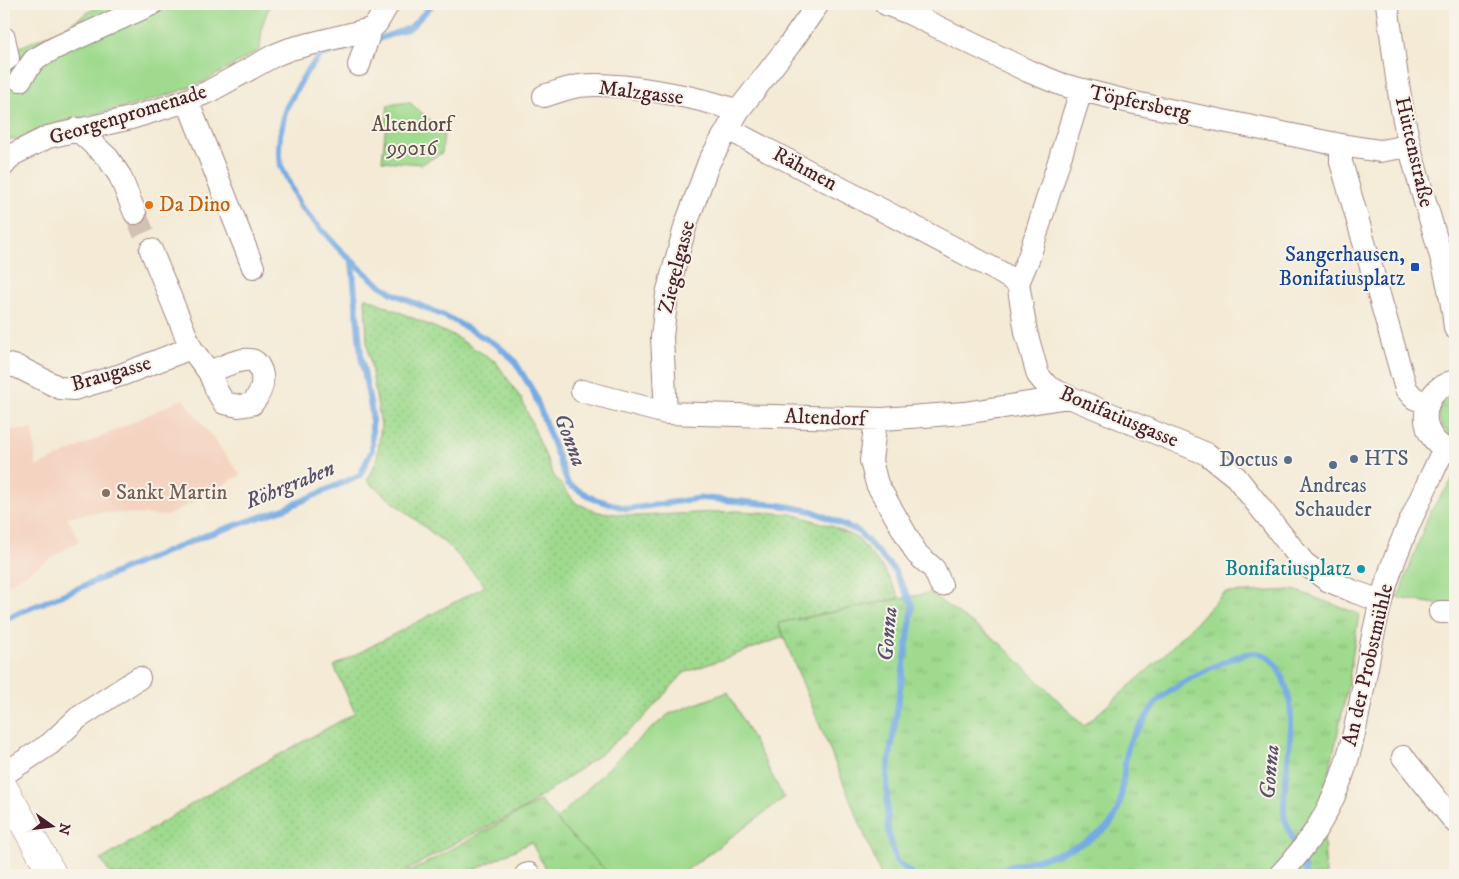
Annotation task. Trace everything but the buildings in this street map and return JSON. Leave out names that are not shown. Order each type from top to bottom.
[{"type":"main road","points":[[4,788],[53,875]]},
{"type":"street","points":[[20,80],[34,60],[55,48],[152,4]]},
{"type":"street","points":[[360,65],[367,33],[377,23],[388,4]]},
{"type":"street","points":[[733,120],[818,4]]},
{"type":"street","name":"Töpfersberg","points":[[886,4],[910,8],[1028,71],[1081,91],[1341,145],[1380,151],[1409,146]]},
{"type":"street","name":"Hüttenstraße","points":[[1387,4],[1402,112],[1409,146],[1420,189],[1447,245],[1455,328]]},
{"type":"street","name":"Georgenpromenade","points":[[4,165],[12,155],[48,137],[131,118],[187,100],[208,92],[274,55],[290,49],[367,33]]},
{"type":"street","name":"Malzgasse","points":[[544,96],[575,86],[608,86],[721,105],[733,120]]},
{"type":"street","points":[[1018,283],[1029,257],[1081,91]]},
{"type":"street","points":[[187,100],[253,267]]},
{"type":"street","name":"Rähmen","points":[[733,120],[1018,283]]},
{"type":"street","name":"Ziegelgasse","points":[[666,413],[662,336],[667,294],[686,224],[709,162],[733,120]]},
{"type":"street","points":[[77,129],[108,158],[120,176],[135,213]]},
{"type":"street","points":[[1341,145],[1341,162],[1406,388],[1414,398],[1428,404]]},
{"type":"street","points":[[151,250],[192,348],[208,372]]},
{"type":"street","name":"Bonifatiusgasse","points":[[1018,283],[1026,332],[1038,375],[1048,386],[1069,397],[1207,454],[1236,477],[1304,563],[1327,580],[1381,601]]},
{"type":"street","name":"Braugasse","points":[[4,364],[18,368],[60,388],[74,389],[121,375],[192,348]]},
{"type":"street","points":[[1450,450],[1435,440],[1428,430],[1426,417],[1428,404],[1440,387],[1455,381]]},
{"type":"street","name":"Altendorf","points":[[582,391],[666,413],[876,419],[964,413],[1069,397]]},
{"type":"street","points":[[876,419],[872,462],[877,484],[918,554],[934,570],[941,585]]},
{"type":"street","name":"An der Probstmühle","points":[[1286,868],[1316,830],[1334,794],[1347,758],[1381,601],[1393,561],[1409,521],[1450,450]]},
{"type":"street","points":[[4,774],[50,744],[78,718],[139,678]]},
{"type":"street","points":[[1403,757],[1455,822]]},
{"type":"shaded area","name":"Sankt Martin","points":[[183,399],[241,475],[167,516],[98,512],[67,517],[79,541],[4,587],[4,430],[33,429],[36,467]]},
{"type":"green space","points":[[101,4],[270,4],[262,26],[260,50],[203,82],[128,107],[75,118],[44,127],[19,139],[7,139],[4,131],[4,54],[64,28]]},
{"type":"green space","name":"Altendorf 99016","points":[[409,102],[444,132],[442,153],[422,164],[382,161],[388,105]]},
{"type":"green space","points":[[365,297],[454,336],[496,362],[522,400],[554,476],[576,503],[598,512],[636,516],[737,511],[792,514],[832,526],[858,539],[885,571],[900,598],[778,623],[784,637],[684,673],[643,718],[602,753],[524,809],[457,842],[399,875],[111,875],[101,860],[213,791],[355,713],[334,666],[485,586],[451,548],[367,481],[377,460],[381,425],[367,343]]},
{"type":"green space","points":[[1455,394],[1455,438],[1443,428],[1439,416],[1442,403]]},
{"type":"green space","points":[[1455,476],[1455,605],[1398,598],[1430,512]]},
{"type":"green space","points":[[1294,590],[1359,614],[1348,685],[1322,806],[1326,875],[881,875],[778,623],[929,593],[1001,644],[1084,726],[1158,661],[1224,593]]},
{"type":"green space","points":[[728,692],[784,798],[680,875],[610,875],[556,820],[633,744],[669,714]]},
{"type":"green space","points":[[540,801],[610,875],[549,875],[531,842],[464,875],[404,875]]},
{"type":"waterway","name":"Gonna","points":[[373,41],[410,28],[433,4]]},
{"type":"waterway","name":"Gonna","points":[[361,44],[321,55],[307,71],[286,108],[280,135],[281,166],[300,206],[340,250],[372,279],[392,293],[451,319],[497,345],[514,360],[534,393],[568,484],[594,499],[628,509],[702,498],[779,505],[812,511],[858,531],[894,570],[913,605],[887,776],[888,831],[896,861],[913,875]]},
{"type":"waterway","name":"Röhrgraben","points":[[4,619],[204,536],[284,509],[360,475],[372,450],[372,413],[361,356],[352,262]]},
{"type":"waterway","name":"Gonna","points":[[978,875],[1060,853],[1076,847],[1105,829],[1117,812],[1122,790],[1126,754],[1130,741],[1154,705],[1166,694],[1198,674],[1233,658],[1253,653],[1262,654],[1274,662],[1285,684],[1290,701],[1291,720],[1284,812],[1285,820],[1297,848]]},
{"type":"waterway","name":"Gonna","points":[[1301,857],[1306,875]]},
{"type":"tunnel","points":[[135,213],[151,250]]},
{"type":"place","name":"Da Dino","points":[[149,205]]},
{"type":"place","name":"Sangerhausen, Bonifatiusplatz","points":[[1415,267]]},
{"type":"place","name":"HTS","points":[[1354,459]]},
{"type":"place","name":"Doctus","points":[[1288,460]]},
{"type":"place","name":"Andreas Schauder","points":[[1333,465]]},
{"type":"place","name":"Sankt Martin","points":[[106,493]]},
{"type":"place","name":"Bonifatiusplatz","points":[[1361,569]]}]
